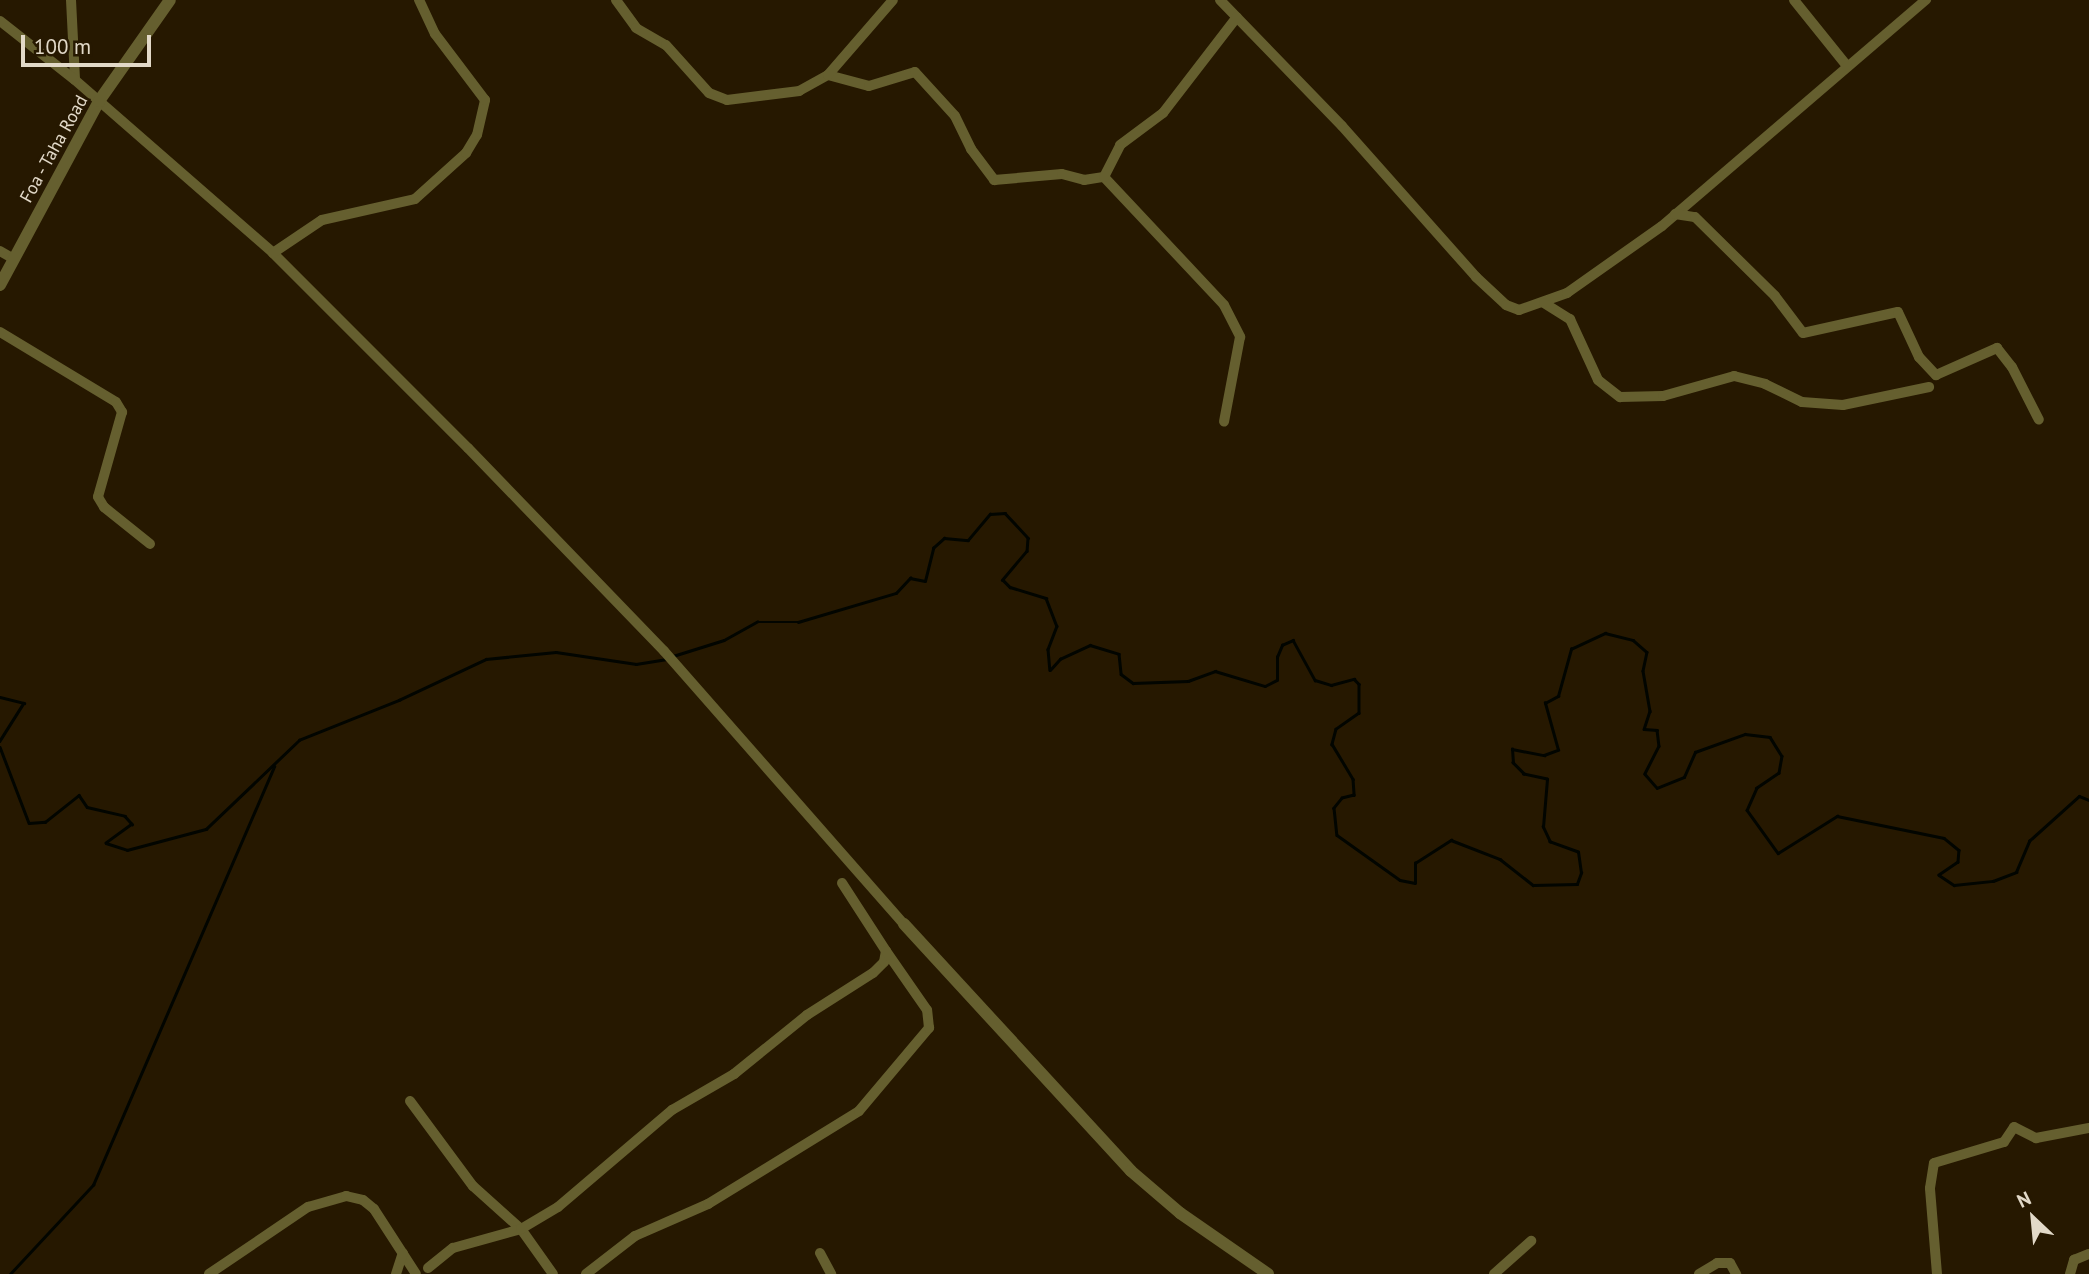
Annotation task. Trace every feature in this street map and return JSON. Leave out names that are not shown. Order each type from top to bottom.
[{"type":"street","points":[[71,0],[75,80]]},
{"type":"street","name":"Foa - Taha Road","points":[[0,285],[99,101],[170,0]]},
{"type":"street","points":[[273,253],[322,220],[415,199],[466,153],[477,135],[485,100],[435,34],[419,0]]},
{"type":"street","points":[[616,0],[636,28],[666,45],[709,93],[727,100],[799,91],[828,75],[893,0]]},
{"type":"street","points":[[1220,0],[1342,126],[1476,276],[1513,308],[1544,303],[1599,274],[1675,214],[1926,0]]},
{"type":"street","points":[[1794,0],[1847,66]]},
{"type":"street","points":[[1104,177],[1120,145],[1163,113],[1237,18]]},
{"type":"street","points":[[0,21],[75,80],[273,253],[664,652],[903,922],[1131,1171],[1180,1213],[1268,1274]]},
{"type":"street","points":[[828,75],[869,86],[915,72],[955,116],[971,149],[994,180],[1062,174],[1084,180],[1104,177]]},
{"type":"street","points":[[1104,177],[1224,305],[1240,337],[1224,422]]},
{"type":"street","points":[[1675,214],[1695,217],[1775,296],[1802,333],[1898,313],[1919,357],[1936,375],[1997,348],[2012,367],[2039,420]]},
{"type":"street","points":[[0,251],[14,259]]},
{"type":"street","points":[[1544,303],[1570,319],[1598,380],[1620,397],[1663,396],[1734,376],[1765,384],[1802,402],[1843,405],[1929,387]]},
{"type":"street","points":[[0,332],[116,402],[122,412],[98,497],[104,507],[150,544]]},
{"type":"street","points":[[586,1274],[635,1236],[708,1203],[859,1111],[929,1028],[927,1010],[842,883]]},
{"type":"street","points":[[428,1268],[453,1248],[521,1229],[558,1207],[672,1110],[734,1074],[807,1015],[873,973],[884,962],[886,951]]},
{"type":"street","points":[[410,1101],[473,1186],[521,1229],[553,1274]]},
{"type":"street","points":[[1937,1274],[1930,1188],[1934,1163],[2004,1142],[2014,1127],[2036,1138],[2089,1128]]},
{"type":"street","points":[[209,1274],[325,1199],[363,1200],[416,1274]]},
{"type":"street","points":[[1494,1274],[1531,1241]]},
{"type":"street","points":[[396,1274],[403,1253]]},
{"type":"street","points":[[820,1254],[831,1274]]},
{"type":"street","points":[[2070,1274],[2074,1260],[2089,1254]]},
{"type":"street","points":[[1699,1274],[1717,1263],[1730,1263],[1736,1274]]},
{"type":"waterway","points":[[673,656],[724,640],[757,622],[798,622],[896,593],[910,578],[925,581],[933,548],[944,538],[968,540],[990,514],[1005,513],[1028,538],[1027,551],[1003,580],[1010,587],[1046,598],[1057,626],[1048,649],[1050,670],[1060,659],[1090,645],[1119,654],[1121,674],[1133,683],[1188,681],[1215,671],[1265,686],[1277,680],[1277,657],[1282,645],[1293,640],[1315,680],[1331,685],[1354,679],[1359,684],[1359,713],[1336,729],[1332,744],[1353,779],[1354,795],[1342,798],[1334,808],[1337,835],[1400,880],[1415,883],[1415,863],[1451,840],[1500,859],[1533,885],[1577,884],[1581,873],[1578,852],[1550,842],[1543,827],[1547,779],[1524,774],[1513,763],[1512,749],[1544,755],[1558,750],[1545,703],[1558,696],[1571,649],[1605,633],[1633,640],[1647,652],[1643,671],[1650,711],[1644,729],[1657,730],[1659,746],[1645,774],[1657,788],[1684,777],[1695,752],[1745,734],[1770,737],[1782,756],[1779,773],[1757,788],[1747,810],[1778,853],[1837,816],[1944,838],[1959,850],[1958,862],[1939,875],[1954,885],[1993,881],[2016,872],[2029,841],[2079,796],[2089,800]]},
{"type":"waterway","points":[[0,747],[29,823],[45,822],[79,795],[87,807],[125,816],[132,824],[106,843],[127,850],[206,829],[299,740],[399,700],[486,659],[556,652],[636,664],[667,659]]},
{"type":"waterway","points":[[0,697],[24,703],[0,741]]},
{"type":"waterway","points":[[10,1274],[93,1185],[274,767]]}]
